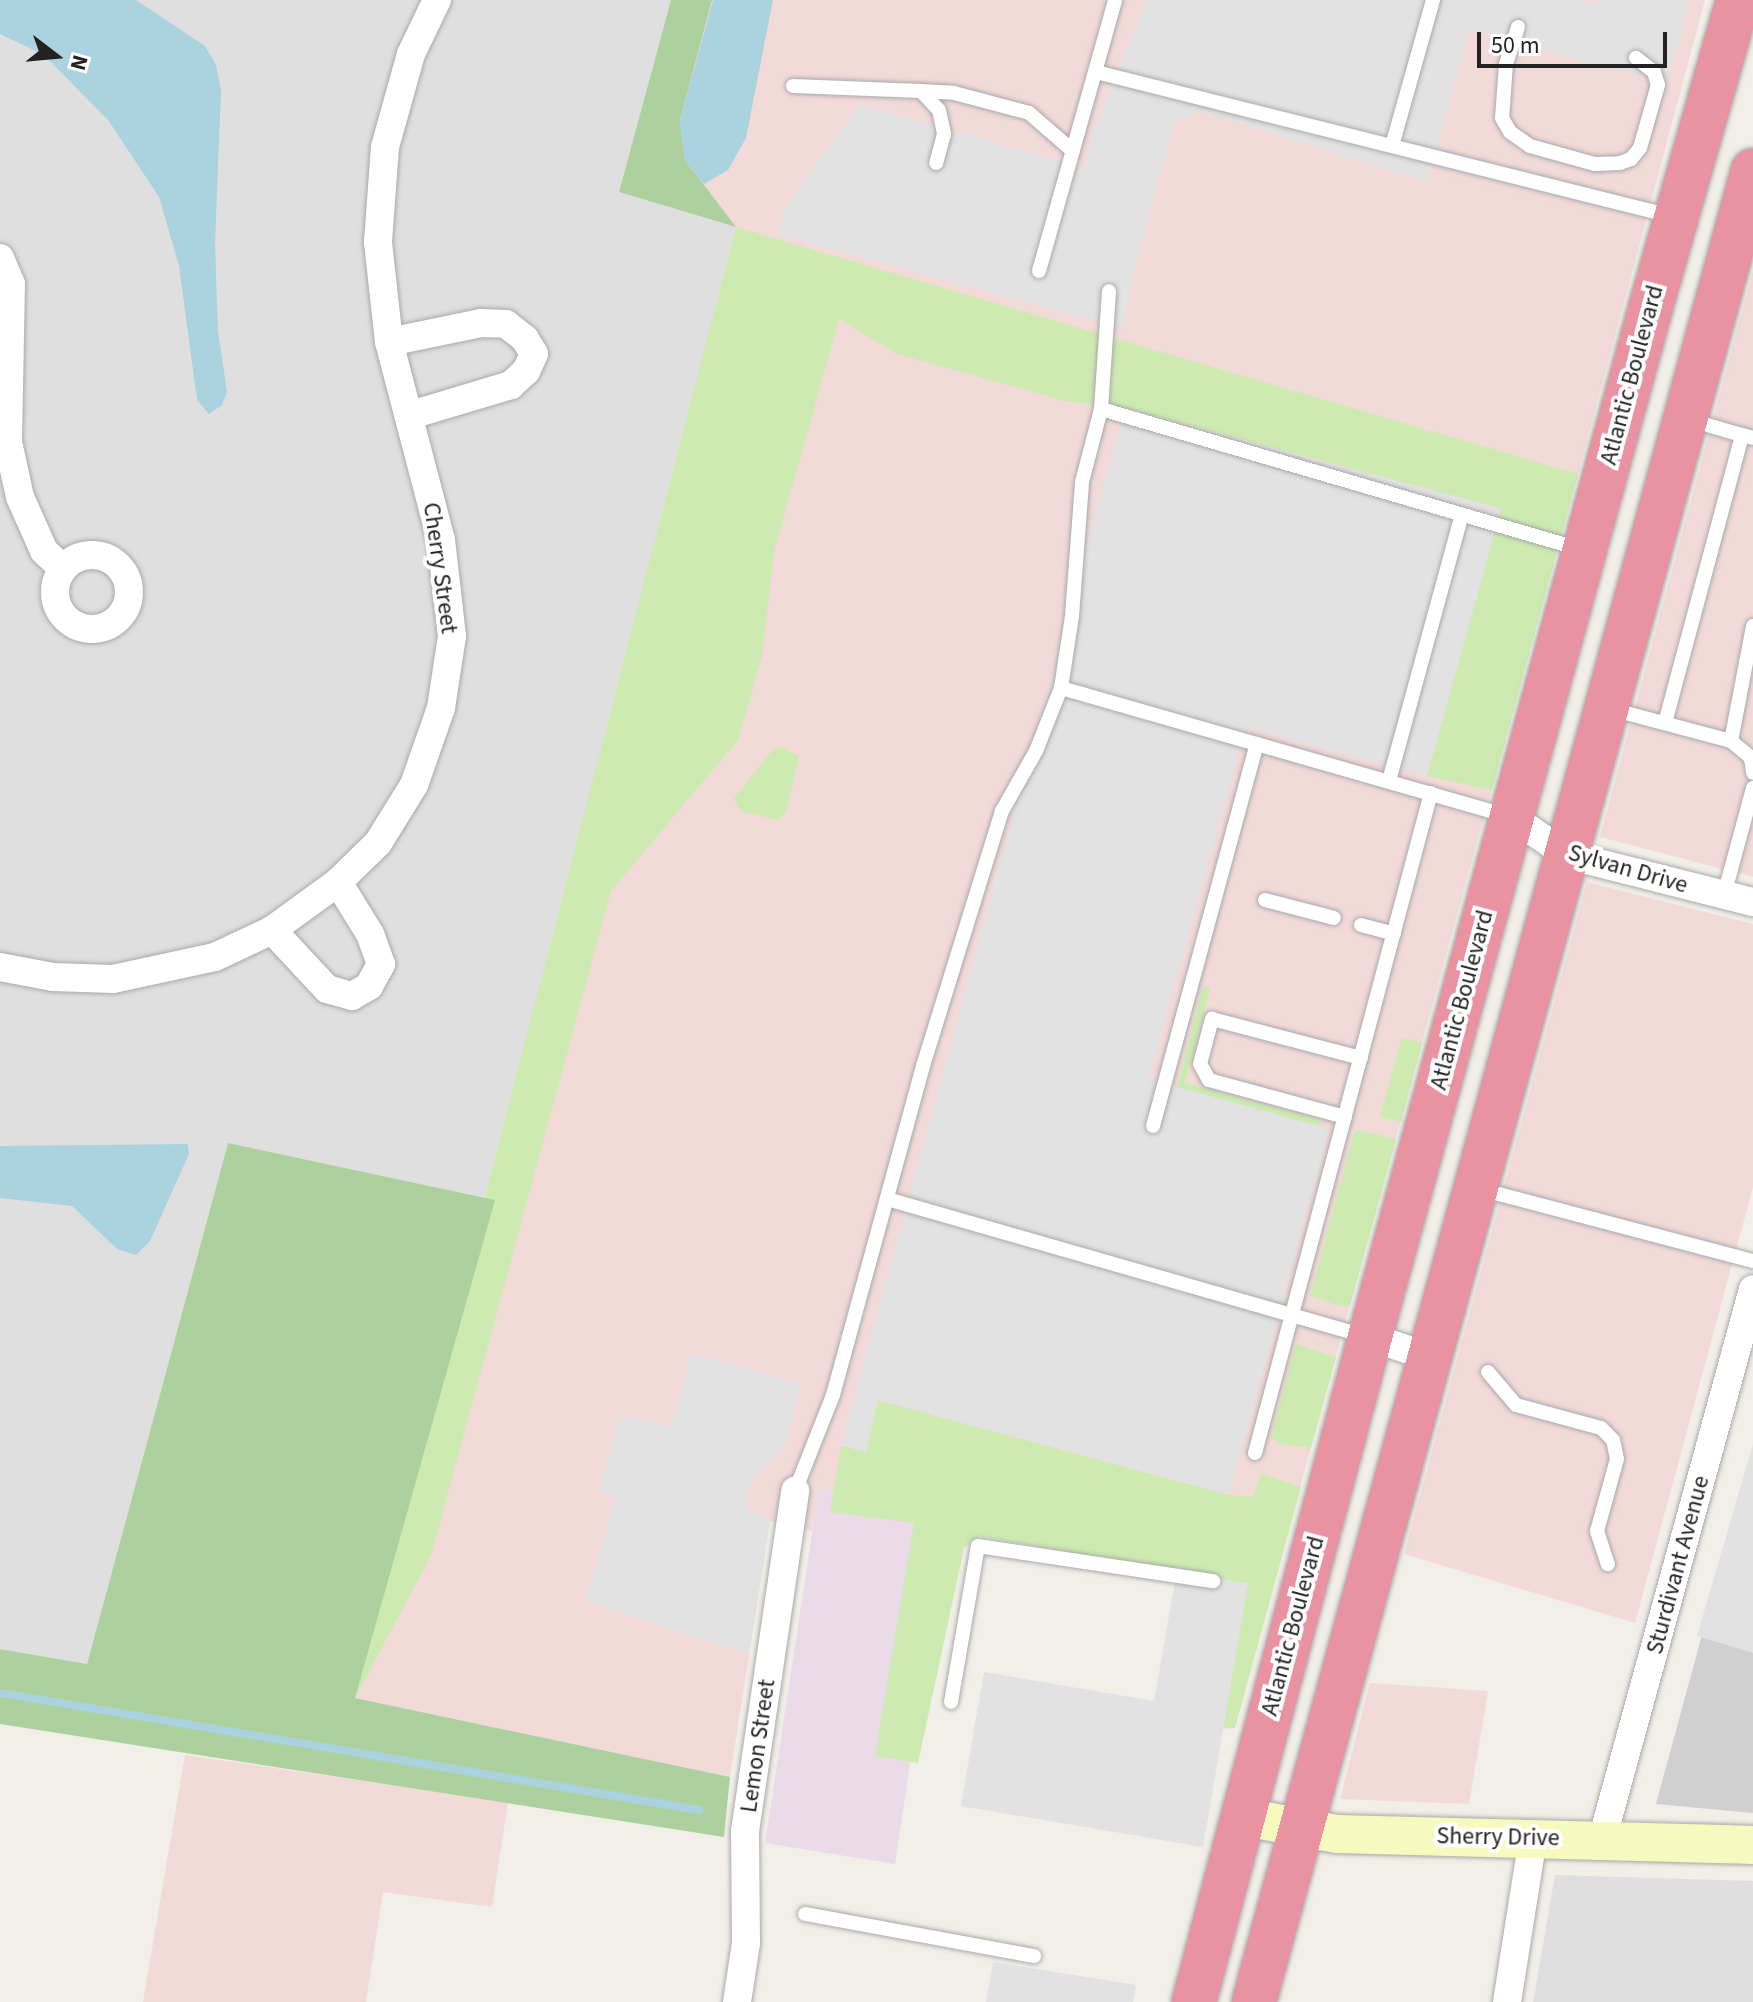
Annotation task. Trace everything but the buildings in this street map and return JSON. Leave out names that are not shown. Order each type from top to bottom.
[{"type":"highway","name":"Atlantic Boulevard","points":[[1194,2002],[1370,1337],[1675,218],[1734,16]]},
{"type":"highway","points":[[1734,16],[1706,187],[1708,209],[1718,227],[1744,240]]},
{"type":"highway","points":[[1254,2002],[1685,418],[1744,240],[1753,171]]},
{"type":"highway","points":[[1675,218],[1696,243],[1702,269],[1673,400],[1685,418]]},
{"type":"street","name":"Cherry Street","points":[[0,967],[53,977],[113,979],[215,957],[272,930],[338,882],[378,843],[414,785],[443,694],[452,636],[443,554],[411,415],[389,342],[378,242],[385,147],[411,54],[437,0]]},
{"type":"street","points":[[0,258],[11,284],[8,442],[20,497],[44,551],[63,569]]},
{"type":"street","points":[[389,342],[481,323],[506,324],[525,339],[534,354],[526,371],[511,385],[411,415]]},
{"type":"street","name":"Sylvan Drive","points":[[1512,817],[1567,855],[1753,902]]},
{"type":"street","points":[[272,930],[327,989],[352,996],[369,986],[381,964],[370,934],[338,882]]},
{"type":"street","name":"Sturdivant Avenue","points":[[1602,1840],[1753,1289]]},
{"type":"street","points":[[1370,1337],[1430,1357]]},
{"type":"street","name":"Lemon Street","points":[[737,2002],[746,1943],[745,1831],[795,1491]]},
{"type":"street","name":"Sherry Drive","points":[[1244,1817],[1301,1830],[1337,1834],[1753,1845]]},
{"type":"street","points":[[1507,2002],[1533,1837]]},
{"type":"lane","points":[[1039,271],[1115,0]]},
{"type":"lane","points":[[1392,146],[1433,0]]},
{"type":"lane","points":[[1518,27],[1506,64],[1502,118],[1510,132],[1530,146],[1595,164],[1620,163],[1631,159],[1640,148],[1658,85],[1654,72],[1636,58]]},
{"type":"lane","points":[[1096,72],[1675,218]]},
{"type":"lane","points":[[793,86],[954,93],[1029,113],[1073,151]]},
{"type":"lane","points":[[921,91],[939,110],[944,134],[936,163]]},
{"type":"lane","points":[[795,1491],[833,1395],[923,1066],[1002,811],[1036,751],[1061,688],[1072,616],[1082,482],[1101,409],[1109,291]]},
{"type":"lane","points":[[1101,409],[1461,517],[1584,550]]},
{"type":"lane","points":[[1665,723],[1747,436],[1685,418]]},
{"type":"lane","points":[[1389,781],[1461,517]]},
{"type":"lane","points":[[1731,741],[1747,679],[1753,626]]},
{"type":"lane","points":[[1061,688],[1512,817]]},
{"type":"lane","points":[[1607,708],[1731,741],[1751,758],[1753,773]]},
{"type":"lane","points":[[1153,1126],[1257,744]]},
{"type":"lane","points":[[1724,895],[1753,788]]},
{"type":"lane","points":[[1255,1453],[1431,793]]},
{"type":"lane","points":[[1265,900],[1334,918]]},
{"type":"lane","points":[[1361,925],[1394,934]]},
{"type":"lane","points":[[1345,1117],[1209,1080],[1200,1064],[1212,1019],[1361,1058]]},
{"type":"lane","points":[[1476,1188],[1753,1261]]},
{"type":"lane","points":[[887,1199],[1370,1337]]},
{"type":"lane","points":[[1488,1372],[1516,1405],[1601,1428],[1613,1440],[1617,1459],[1597,1531],[1608,1564]]},
{"type":"lane","points":[[951,1702],[978,1546],[1213,1581]]},
{"type":"lane","points":[[805,1914],[1034,1956]]},
{"type":"shaded area","points":[[0,0],[671,0],[619,192],[736,227],[495,1200],[228,1143],[87,1664],[0,1649]]},
{"type":"shaded area","points":[[671,0],[1705,0],[1281,1556],[819,1489],[812,1531],[770,1521],[730,1777],[355,1698],[736,227],[619,192]]},
{"type":"shaded area","points":[[1147,0],[1577,0],[1596,5],[1597,0],[1689,0],[1667,82],[1469,31],[1427,182],[1201,111],[1174,122],[1132,278],[1123,328],[777,234],[785,207],[860,104],[1084,168],[1093,132]]},
{"type":"shaded area","points":[[1753,271],[1753,877],[1600,837]]},
{"type":"shaded area","points":[[1125,408],[1501,509],[1427,776],[1246,727],[1148,1079],[1329,1129],[1229,1495],[878,1400],[866,1452],[841,1446]]},
{"type":"shaded area","points":[[1587,882],[1753,924],[1753,1187],[1635,1623],[1404,1554]]},
{"type":"shaded area","points":[[692,1353],[801,1384],[786,1445],[749,1484],[745,1507],[770,1520],[749,1654],[585,1601],[616,1497],[598,1491],[621,1414],[671,1427]]},
{"type":"shaded area","points":[[1753,1444],[1753,1653],[1697,1636]]},
{"type":"shaded area","points":[[1753,1447],[1753,1813],[1656,1804]]},
{"type":"shaded area","points":[[819,1488],[949,1505],[895,1864],[765,1843]]},
{"type":"shaded area","points":[[1177,1571],[1248,1584],[1203,1847],[961,1806],[984,1672],[1154,1701]]},
{"type":"shaded area","points":[[1370,1683],[1488,1691],[1469,1804],[1340,1799]]},
{"type":"shaded area","points":[[185,1755],[508,1802],[492,1907],[383,1892],[366,2002],[143,2002]]},
{"type":"shaded area","points":[[1555,1875],[1753,1881],[1753,2002],[1533,2002]]},
{"type":"shaded area","points":[[993,1962],[1136,1985],[1133,2002],[986,2002]]},
{"type":"green space","points":[[671,0],[712,0],[680,120],[685,160],[736,227],[619,192]]},
{"type":"green space","points":[[736,227],[1578,474],[1492,790],[1427,776],[1500,508],[1125,408],[1065,401],[897,354],[839,319],[774,552],[762,657],[738,740],[611,891],[431,1556],[355,1698]]},
{"type":"green space","points":[[783,747],[799,756],[786,812],[778,820],[740,811],[734,798],[774,748]]},
{"type":"green space","points":[[1207,986],[1210,990],[1185,1083],[1311,1117],[1319,1121],[1322,1127],[1177,1088],[1202,989]]},
{"type":"green space","points":[[1402,1037],[1422,1043],[1401,1122],[1380,1117]]},
{"type":"green space","points":[[1358,1130],[1396,1139],[1350,1306],[1340,1306],[1310,1296],[1354,1133]]},
{"type":"green space","points":[[228,1143],[495,1200],[355,1698],[730,1777],[724,1837],[0,1724],[0,1649],[87,1664]]},
{"type":"green space","points":[[1296,1344],[1336,1357],[1311,1448],[1282,1444],[1271,1438]]},
{"type":"green space","points":[[877,1400],[1229,1495],[1253,1497],[1261,1473],[1301,1487],[1235,1728],[1211,1729],[1248,1584],[979,1536],[964,1548],[918,1763],[875,1756],[914,1523],[830,1512],[841,1446],[866,1451]]},
{"type":"water","points":[[0,0],[136,0],[205,46],[216,65],[221,91],[215,243],[218,331],[227,392],[222,405],[209,414],[197,400],[179,266],[159,197],[108,120],[44,55],[0,34]]},
{"type":"water","points":[[713,0],[773,0],[746,138],[728,170],[704,184],[685,160],[680,120]]},
{"type":"water","points":[[188,1144],[189,1154],[150,1241],[136,1255],[117,1249],[72,1206],[0,1198],[0,1146]]},
{"type":"waterway","points":[[0,1693],[699,1810]]}]
